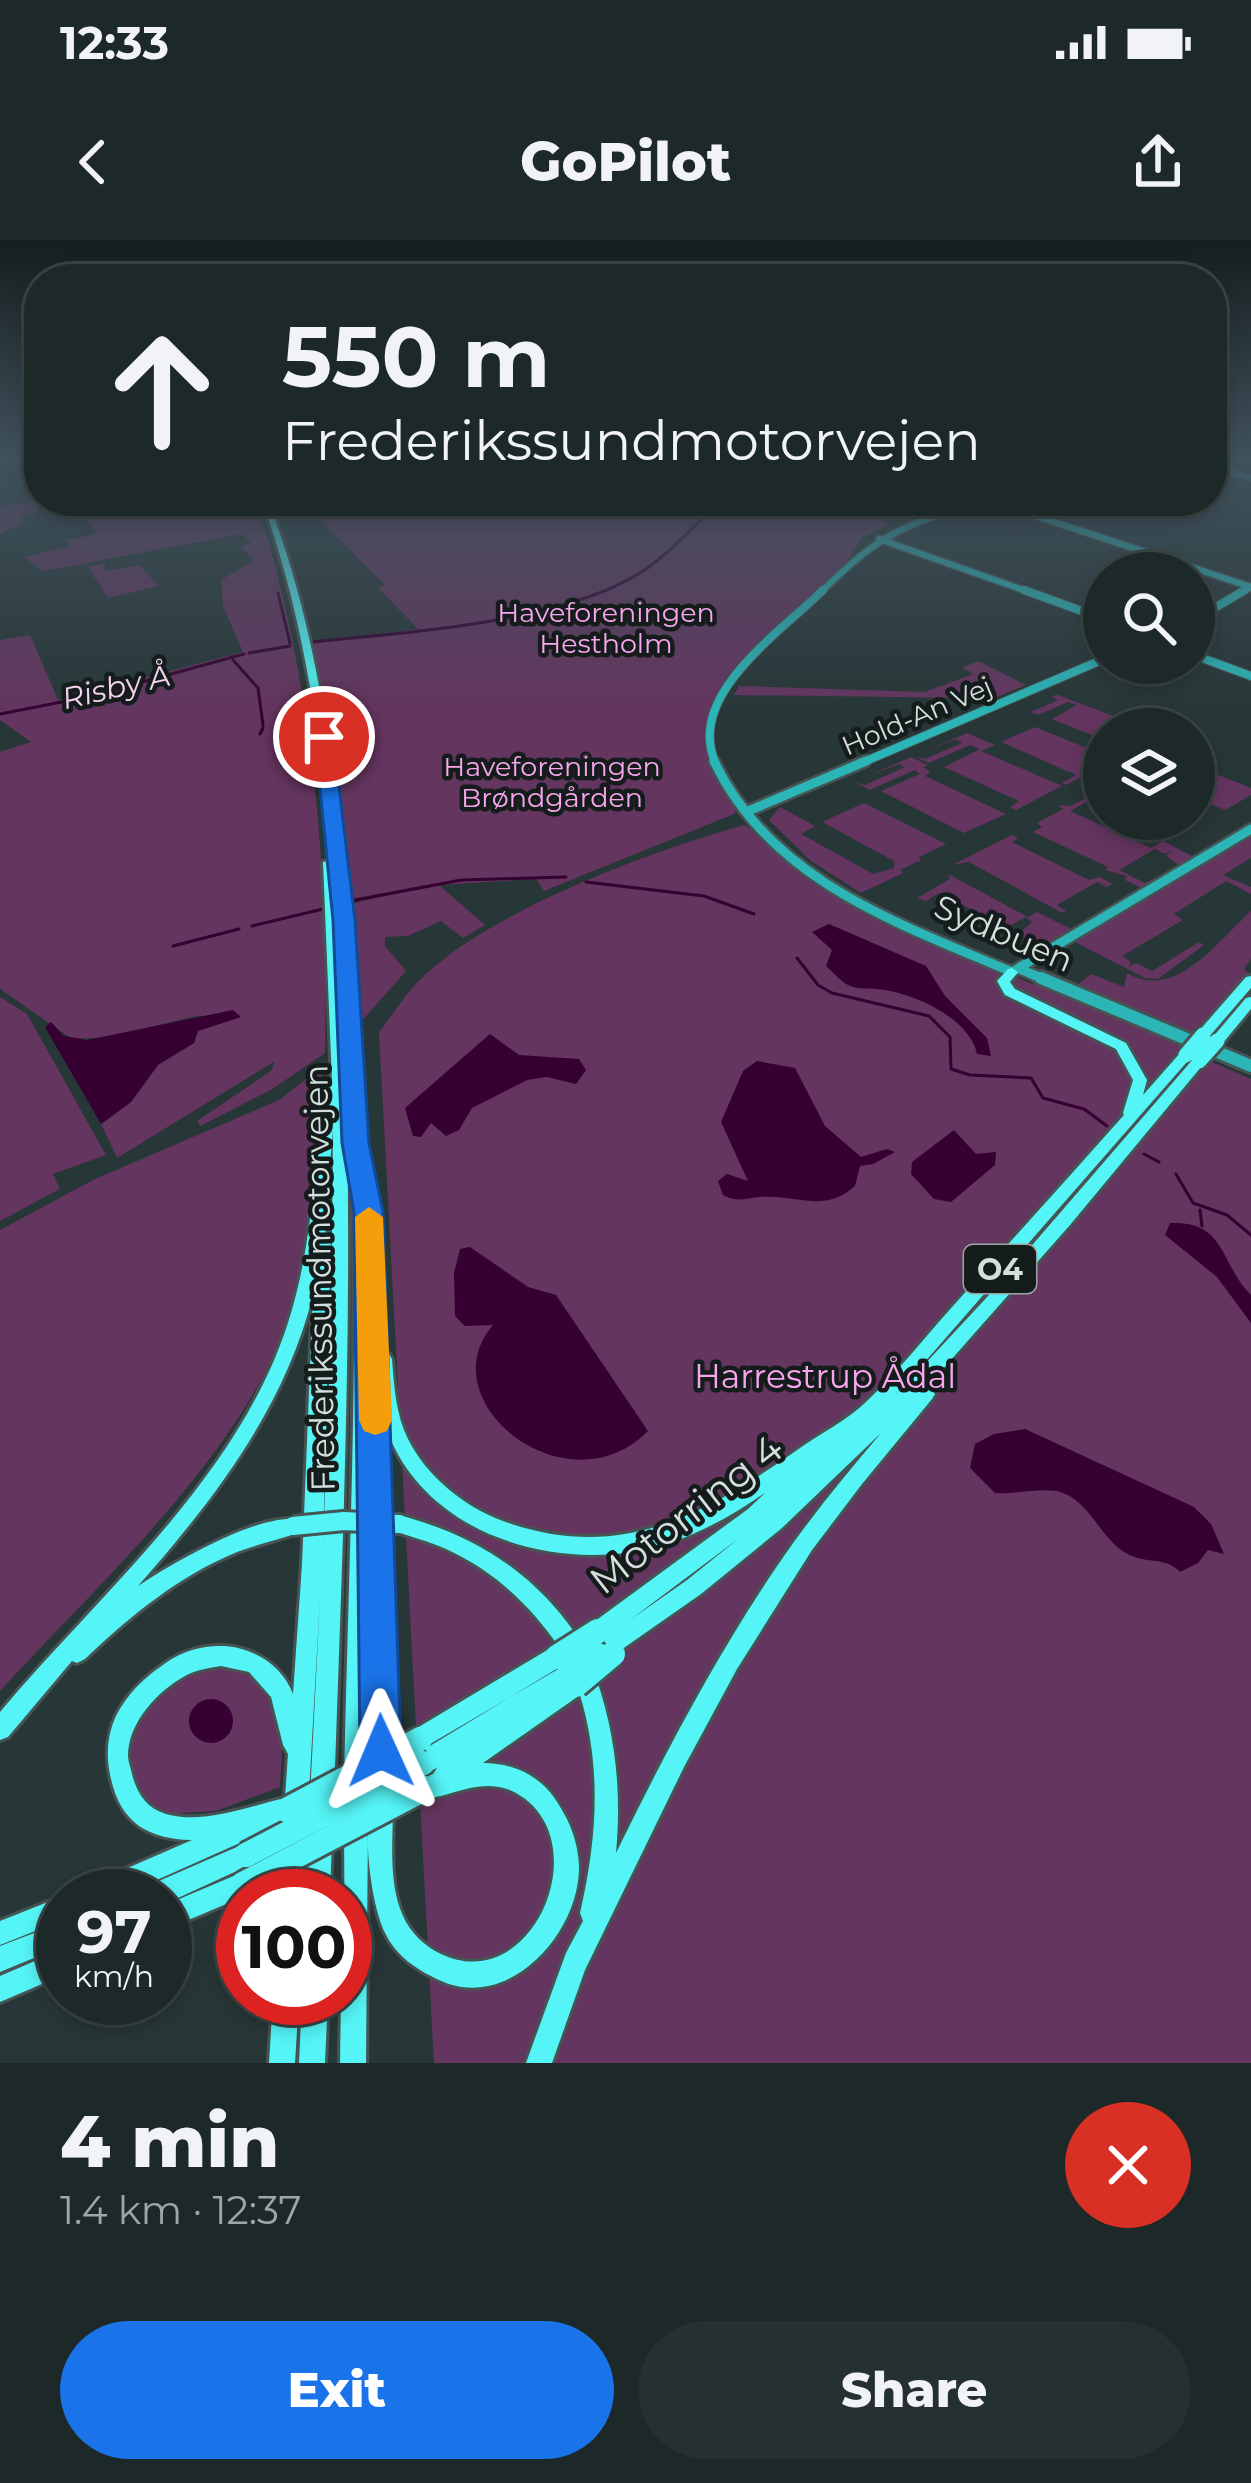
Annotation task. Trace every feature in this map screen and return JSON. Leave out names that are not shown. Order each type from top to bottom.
[{"type":"highway","name":"Frederikssundmotorvejen","points":[[274,544],[312,717],[330,881],[336,1022],[336,1444],[319,1869]]},
{"type":"highway","name":"Frederikssundmotorvejen","points":[[278,544],[289,573],[324,737],[344,920],[356,1143],[359,1465],[353,2063]]},
{"type":"highway","name":"O4","points":[[1017,971],[1003,981],[1010,992],[1098,1031],[1121,1046],[1135,1063],[1140,1080],[1123,1127]]},
{"type":"highway","name":"Motorring 4","points":[[1210,1038],[1251,980]]},
{"type":"highway","name":"Motorring 4","points":[[192,1879],[423,1764],[606,1644],[874,1408],[1123,1127],[1251,1001]]},
{"type":"highway","name":"O4","points":[[1210,1038],[1251,1021]]},
{"type":"highway","points":[[291,1800],[318,1424],[322,1185],[336,1022]]},
{"type":"highway","name":"Motorring 4","points":[[606,1644],[632,1632],[769,1529],[889,1419],[993,1304],[1192,1058]]},
{"type":"highway","points":[[356,1143],[386,1400],[404,1450],[441,1494],[464,1511],[530,1539],[598,1546],[669,1534],[736,1502],[874,1408]]},
{"type":"highway","points":[[0,1731],[169,1536],[214,1479],[257,1412],[290,1344],[302,1304],[322,1185]]},
{"type":"highway","points":[[371,1251],[385,1892],[392,1921],[407,1946],[427,1963],[449,1973],[476,1975],[505,1967],[548,1932],[560,1910],[567,1883],[562,1830],[536,1792],[517,1780],[423,1764]]},
{"type":"highway","points":[[577,1961],[682,1744],[762,1606],[826,1514],[958,1355],[993,1304]]},
{"type":"highway","points":[[0,1731],[92,1637],[160,1581],[239,1541],[293,1526],[344,1521],[399,1524],[450,1539],[500,1567],[544,1608],[578,1657],[600,1721],[608,1826],[596,1897],[538,2063]]},
{"type":"highway","name":"O4","points":[[568,1672],[606,1644]]},
{"type":"highway","points":[[249,1823],[172,1828],[143,1816],[122,1787],[117,1750],[132,1710],[146,1690],[182,1663],[226,1654],[256,1663],[272,1676],[292,1721],[292,1869]]},
{"type":"highway","points":[[423,1764],[568,1672]]},
{"type":"highway","name":"O4","points":[[192,1906],[243,1884],[423,1764]]},
{"type":"highway","name":"Motorring 4","points":[[151,1869],[291,1800],[423,1764]]},
{"type":"highway","points":[[0,1933],[36,1919]]},
{"type":"highway","points":[[0,1959],[36,1945]]},
{"type":"highway","points":[[2,1988],[36,1974]]},
{"type":"highway","points":[[282,2063],[284,2025]]},
{"type":"highway","points":[[312,2063],[314,2025]]},
{"type":"street","name":"Sydbuen","points":[[875,544],[724,701],[715,722],[716,747],[725,773],[751,813],[785,856],[826,886],[1017,971],[1251,1066]]},
{"type":"street","points":[[894,544],[1083,612]]},
{"type":"street","points":[[1119,544],[1251,589]]},
{"type":"street","points":[[1215,609],[1251,589]]},
{"type":"street","points":[[1215,663],[1251,676]]},
{"type":"street","name":"Hold-An Vej","points":[[751,813],[1083,670]]},
{"type":"street","points":[[1017,971],[1251,829]]},
{"type":"green space","points":[[187,544],[43,571],[24,557],[71,546]]},
{"type":"green space","points":[[268,544],[304,705],[320,844],[325,1053],[271,1090],[200,1126],[197,1121],[271,1071],[275,1061],[117,1158],[101,1124],[131,1102],[158,1065],[194,1043],[198,1031],[240,1017],[196,1016],[109,1037],[72,1039],[0,989],[0,752],[31,742],[0,720],[0,640],[30,635],[58,700],[243,652],[223,606],[221,580],[254,560],[240,546]]},
{"type":"green space","points":[[344,544],[858,544],[848,561],[715,700],[705,738],[719,782],[737,808],[734,814],[544,891],[536,879],[439,885],[485,925],[463,938],[441,921],[408,936],[385,937],[385,946],[406,971],[360,1023],[351,904],[425,885],[351,899],[312,644],[418,629],[378,588],[385,585]]},
{"type":"green space","points":[[105,564],[105,571],[139,565],[159,586],[108,598],[88,567]]},
{"type":"green space","points":[[978,661],[1026,685],[983,703],[970,698],[734,695],[739,686],[925,692],[973,674],[962,668]]},
{"type":"green space","points":[[1051,696],[1092,708],[1083,708],[1083,732],[1052,719],[1077,705],[1068,702],[1038,715],[1031,712],[1058,700]]},
{"type":"green space","points":[[1035,727],[1083,746],[1083,776],[1066,785],[1062,783],[1076,775],[1001,742]]},
{"type":"green space","points":[[967,733],[995,745],[981,751],[1062,786],[1016,810],[1010,807],[1019,801],[944,767],[980,749],[970,745],[929,763],[915,757],[925,759],[962,743],[956,739],[920,753]]},
{"type":"green space","points":[[911,757],[928,765],[923,767],[930,772],[925,776],[1006,814],[964,833],[881,791],[920,774],[915,770],[870,790],[854,782],[865,785],[905,767],[899,764],[861,779]]},
{"type":"green space","points":[[1215,773],[1251,788],[1251,795],[1225,810],[1215,806]]},
{"type":"green space","points":[[1083,799],[1070,811],[1083,817],[1083,840],[1133,840],[1151,848],[1163,841],[1196,858],[1180,866],[1166,856],[1173,850],[1165,854],[1155,849],[1119,870],[1145,883],[1177,867],[1141,888],[1125,880],[1127,876],[1105,870],[1108,867],[1033,832],[1042,827],[1037,823],[1063,809],[1058,805],[1071,806]]},
{"type":"green space","points":[[864,803],[946,844],[919,857],[921,860],[900,870],[903,873],[861,893],[811,861],[769,820],[780,807],[815,826],[801,834],[873,874],[894,868],[894,861],[822,822]]},
{"type":"green space","name":"Harrestrup Ådal","points":[[745,825],[824,888],[1010,979],[1013,975],[1032,984],[1040,982],[1187,1041],[1180,1048],[1251,1079],[1251,2063],[434,2063],[379,1032],[426,974],[492,927],[577,884]]},
{"type":"green space","points":[[1251,834],[1251,858],[1223,875],[1251,887],[1251,894],[1226,881],[1174,914],[1183,920],[1122,956],[1131,962],[1128,967],[1136,963],[1152,971],[1199,942],[1204,945],[1158,979],[1145,978],[1073,941]]},
{"type":"green space","points":[[1012,835],[1018,838],[1012,842],[1089,880],[1100,877],[1113,884],[1107,887],[1097,882],[1057,905],[1066,911],[1062,913],[969,862],[952,865]]},
{"type":"green space","points":[[948,874],[1028,917],[1037,912],[1071,929],[1041,947],[1018,934],[1032,922],[1026,917],[1006,928],[939,893],[926,901],[917,898],[950,879]]},
{"type":"green space","points":[[1251,911],[1251,959],[1244,969],[1249,973],[1189,1037],[1073,988],[1091,974],[1124,987],[1127,973],[1145,980],[1179,974]]},
{"type":"green space","points":[[0,997],[27,1014],[106,1155],[53,1174],[60,1189],[0,1221]]},
{"type":"green space","points":[[323,1066],[305,1243],[293,1301],[274,1353],[246,1406],[169,1509],[0,1691],[0,1230],[95,1179],[279,1100]]},
{"type":"green space","points":[[214,1661],[257,1679],[277,1706],[282,1742],[280,1787],[216,1811],[165,1814],[138,1786],[128,1752],[130,1734],[148,1701],[163,1687]]},
{"type":"shaded area","points":[[829,924],[926,966],[945,996],[987,1038],[991,1056],[977,1054],[963,1029],[938,1009],[891,991],[855,988],[842,981],[826,966],[832,950],[812,932]]},
{"type":"shaded area","points":[[233,1010],[241,1017],[198,1031],[194,1043],[158,1065],[131,1102],[101,1124],[45,1027],[51,1022],[64,1036],[87,1040]]},
{"type":"shaded area","points":[[490,1034],[519,1055],[579,1059],[586,1070],[576,1084],[547,1077],[527,1080],[472,1108],[459,1130],[446,1136],[431,1123],[421,1137],[413,1136],[405,1108]]},
{"type":"shaded area","points":[[757,1061],[795,1068],[825,1126],[861,1157],[887,1149],[895,1152],[860,1166],[855,1186],[832,1199],[723,1195],[718,1181],[727,1174],[748,1181],[721,1122],[743,1071]]},
{"type":"shaded area","points":[[954,1130],[976,1154],[996,1152],[995,1165],[951,1202],[934,1199],[911,1174],[912,1162]]},
{"type":"shaded area","points":[[1170,1223],[1189,1224],[1212,1236],[1251,1295],[1251,1323],[1217,1277],[1165,1235]]},
{"type":"shaded area","points":[[470,1247],[528,1287],[556,1295],[648,1431],[615,1453],[580,1460],[546,1454],[515,1437],[492,1414],[478,1385],[477,1355],[493,1325],[465,1326],[455,1316],[454,1273],[460,1249]]},
{"type":"shaded area","points":[[1025,1429],[1194,1507],[1211,1524],[1224,1554],[1208,1550],[1198,1563],[1180,1572],[1124,1552],[1083,1507],[1063,1493],[995,1493],[970,1468],[975,1444],[994,1434]]},
{"type":"shaded area","points":[[211,1699],[226,1706],[233,1721],[226,1736],[211,1743],[196,1736],[189,1721],[196,1706]]},
{"type":"waterway","points":[[312,642],[485,622],[574,602],[646,569],[676,544]]},
{"type":"waterway","points":[[278,593],[290,643]]},
{"type":"waterway","points":[[249,653],[290,646]]},
{"type":"waterway","name":"Risby Å","points":[[0,714],[87,697],[244,654]]},
{"type":"waterway","points":[[233,660],[258,688],[263,725]]},
{"type":"waterway","points":[[260,734],[263,728]]},
{"type":"waterway","points":[[351,901],[461,880],[566,877]]},
{"type":"waterway","points":[[586,882],[704,896],[754,914]]},
{"type":"waterway","points":[[252,926],[323,909]]},
{"type":"waterway","points":[[173,946],[239,929]]},
{"type":"waterway","points":[[797,958],[818,985],[832,993],[929,1016],[950,1037],[951,1069],[970,1075],[1031,1078],[1043,1098],[1084,1109],[1107,1126]]},
{"type":"waterway","points":[[1144,1154],[1159,1162]]},
{"type":"waterway","points":[[1176,1174],[1193,1203],[1227,1215],[1251,1235]]},
{"type":"waterway","points":[[1200,1210],[1202,1226]]},
{"type":"slow traffic","points":[[369,1217],[375,1420]]},
{"type":"route","points":[[324,737],[344,920],[356,1143],[369,1212],[381,1751]]},
{"type":"park label","name":"Haveforeningen Hestholm","points":[[606,628]]},
{"type":"park label","name":"Haveforeningen Brøndgården","points":[[552,782]]}]
